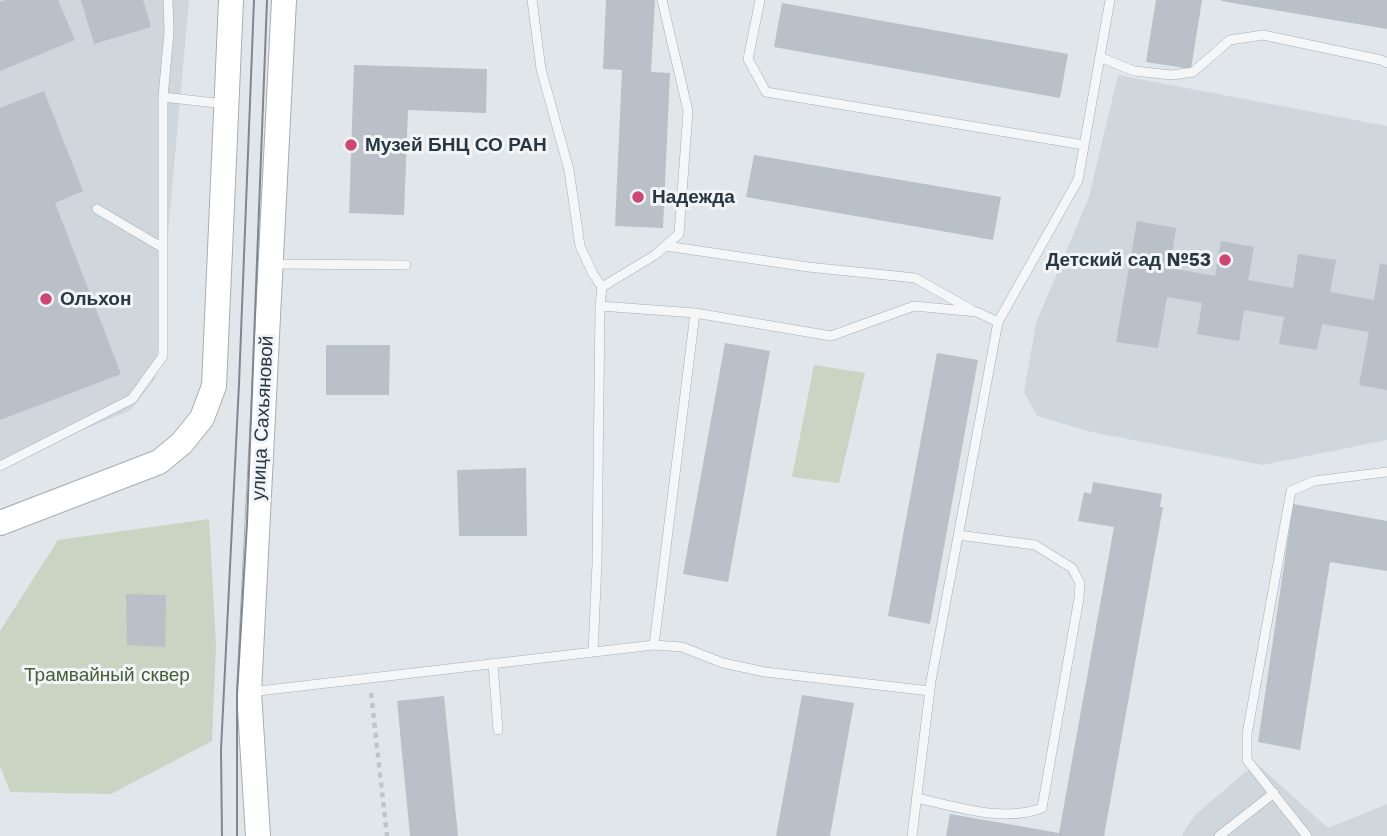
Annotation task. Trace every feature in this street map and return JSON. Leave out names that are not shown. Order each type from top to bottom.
[{"type":"main road","points":[[0,523],[159,462],[182,443],[202,418],[214,386],[231,0]]},
{"type":"main road","name":"улица Сахьяновой","points":[[258,836],[248,692],[284,0]]},
{"type":"lane","points":[[0,466],[132,399],[163,356],[163,97],[169,32],[168,0]]},
{"type":"lane","points":[[533,0],[541,69],[569,170],[580,246],[602,287],[593,652]]},
{"type":"lane","points":[[602,287],[655,255],[679,234],[688,111],[662,0]]},
{"type":"lane","points":[[760,0],[748,59],[766,92],[1084,145]]},
{"type":"lane","points":[[912,836],[930,691],[998,322],[1078,180],[1110,0]]},
{"type":"lane","points":[[1100,57],[1134,71],[1172,75],[1193,72],[1230,40],[1263,35],[1387,63]]},
{"type":"lane","points":[[163,97],[226,104]]},
{"type":"lane","points":[[97,209],[163,248]]},
{"type":"lane","points":[[666,246],[808,267],[915,278],[976,313],[998,322]]},
{"type":"lane","points":[[271,264],[405,265]]},
{"type":"lane","points":[[600,306],[695,313],[831,336],[914,306],[976,313]]},
{"type":"lane","points":[[654,645],[695,313]]},
{"type":"lane","points":[[1307,836],[1247,760],[1247,734],[1291,491],[1314,481],[1387,472]]},
{"type":"lane","points":[[916,798],[1000,815],[1024,815],[1042,808],[1079,598],[1080,583],[1072,568],[1035,545],[958,535]]},
{"type":"lane","points":[[248,692],[654,645],[682,647],[723,663],[765,672],[930,691]]},
{"type":"lane","points":[[493,663],[498,730]]},
{"type":"lane","points":[[1219,836],[1274,793]]},
{"type":"path","points":[[369,678],[387,836]]},
{"type":"shaded area","points":[[0,0],[189,0],[155,379],[131,410],[0,464]]},
{"type":"shaded area","name":"Детский сад №53","points":[[1118,75],[1387,126],[1387,440],[1263,465],[1091,432],[1037,416],[1024,392],[1036,323],[1089,197]]},
{"type":"shaded area","points":[[1256,763],[1328,828],[1387,804],[1387,836],[1181,836],[1196,814]]},
{"type":"green space","points":[[814,365],[865,373],[839,483],[792,477]]},
{"type":"green space","name":"Трамвайный сквер","points":[[209,519],[216,645],[212,741],[111,794],[10,792],[0,766],[0,631],[58,540]]},
{"type":"building","points":[[58,0],[75,40],[0,71],[0,2]]},
{"type":"building","points":[[81,0],[143,0],[151,27],[94,44]]},
{"type":"building","points":[[606,0],[655,0],[651,72],[670,73],[663,228],[615,226],[622,70],[603,69]]},
{"type":"building","points":[[1156,0],[1202,0],[1191,69],[1146,62]]},
{"type":"building","points":[[1387,0],[1387,29],[1221,1]]},
{"type":"building","points":[[782,3],[1068,54],[1060,98],[774,47]]},
{"type":"building","points":[[354,65],[487,69],[486,113],[408,110],[404,215],[349,213]]},
{"type":"building","name":"Ольхон","points":[[44,91],[83,191],[55,203],[121,374],[0,420],[0,108]]},
{"type":"building","points":[[754,155],[1001,197],[993,240],[746,197]]},
{"type":"building","points":[[1137,221],[1176,228],[1170,268],[1215,276],[1221,241],[1254,247],[1248,280],[1293,288],[1298,254],[1336,260],[1330,292],[1374,300],[1380,263],[1387,265],[1387,390],[1359,385],[1369,332],[1322,324],[1317,350],[1279,344],[1284,317],[1244,310],[1239,341],[1197,334],[1202,303],[1167,297],[1158,348],[1116,342]]},
{"type":"building","points":[[725,343],[770,351],[728,582],[683,574]]},
{"type":"building","points":[[326,345],[390,345],[389,395],[326,395]]},
{"type":"building","points":[[937,353],[978,360],[930,624],[888,616]]},
{"type":"building","points":[[526,468],[527,536],[459,536],[457,470]]},
{"type":"building","points":[[1093,482],[1162,494],[1160,507],[1163,507],[1104,836],[946,836],[950,814],[1059,833],[1114,527],[1078,521],[1084,492],[1091,494]]},
{"type":"building","points":[[1293,504],[1387,521],[1387,571],[1330,562],[1300,750],[1258,742]]},
{"type":"building","points":[[126,594],[166,595],[165,647],[127,645]]},
{"type":"building","points":[[802,695],[854,703],[830,836],[776,836]]},
{"type":"building","points":[[444,696],[458,836],[410,836],[397,701]]},
{"type":"tram line","points":[[222,836],[221,750],[254,0]]},
{"type":"tram line","points":[[237,836],[237,695],[247,523],[267,0]]},
{"type":"place","name":"Музей БНЦ СО РАН","points":[[351,145]]},
{"type":"place","name":"Надежда","points":[[638,197]]},
{"type":"place","name":"Детский сад №53","points":[[1225,260]]},
{"type":"place","name":"Ольхон","points":[[46,299]]}]
